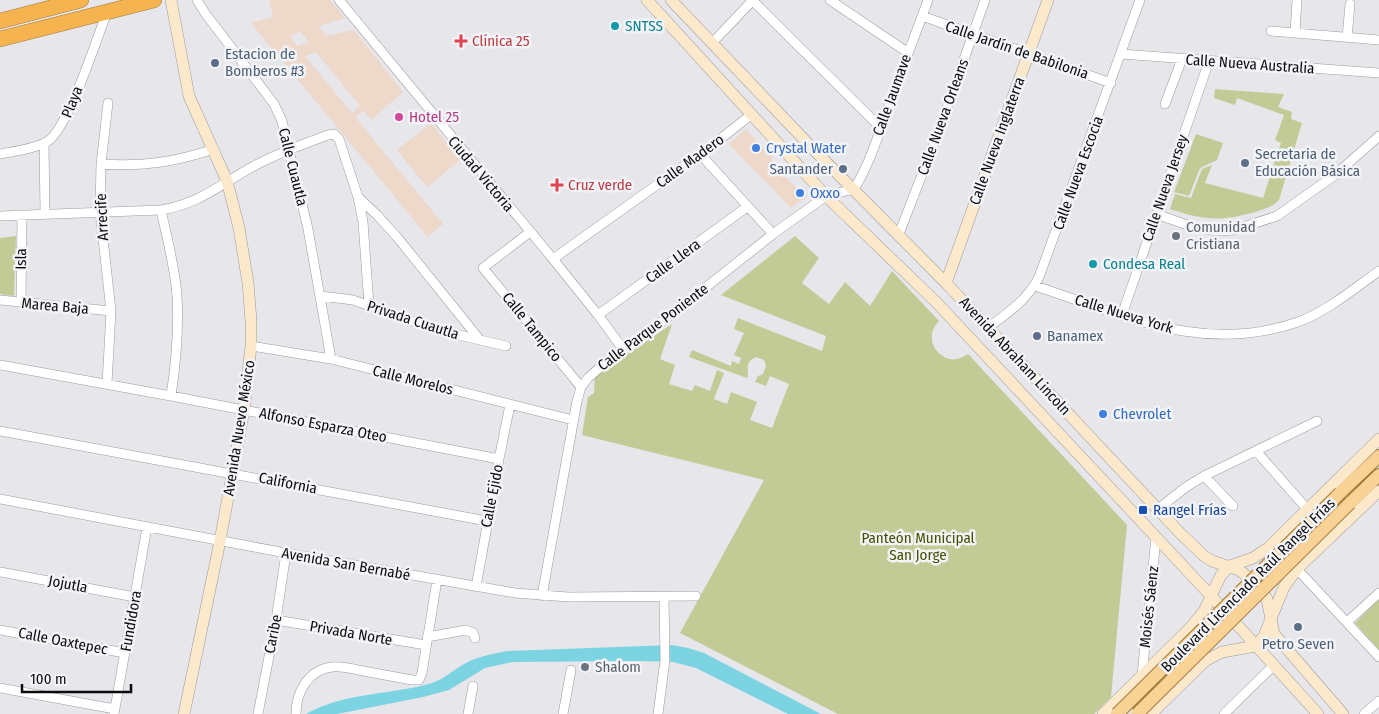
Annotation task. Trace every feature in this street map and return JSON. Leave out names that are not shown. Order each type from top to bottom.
[{"type":"highway","points":[[0,21],[81,0]]},
{"type":"highway","points":[[0,39],[154,0]]},
{"type":"main road","name":"Avenida Nuevo México","points":[[171,0],[189,96],[228,181],[245,257],[250,303],[251,346],[244,410],[220,540],[184,714]]},
{"type":"main road","points":[[647,0],[826,196],[937,303],[1212,597],[1318,714]]},
{"type":"main road","name":"Avenida Abraham Lincoln","points":[[671,0],[816,152],[944,280],[1204,556],[1246,574],[1258,585],[1267,599],[1274,634],[1343,714]]},
{"type":"main road","name":"Calle Nueva Inglaterra","points":[[944,280],[1025,52],[1040,0]]},
{"type":"main road","name":"Calle Nueva Inglaterra","points":[[1025,52],[1048,0]]},
{"type":"main road","points":[[1102,714],[1204,612],[1221,575],[1230,566],[1261,553],[1379,439]]},
{"type":"main road","name":"Boulevard Licenciado Raúl Rangel Frías","points":[[1117,714],[1379,456]]},
{"type":"main road","name":"Boulevard Licenciado Raúl Rangel Frías","points":[[1137,714],[1379,475]]},
{"type":"main road","points":[[1151,714],[1205,661],[1222,652],[1256,646],[1264,636],[1272,620],[1284,587],[1300,567],[1378,494]]},
{"type":"main road","points":[[1296,520],[1295,538],[1302,547],[1308,548],[1323,544]]},
{"type":"main road","points":[[1279,537],[1288,539],[1302,551],[1300,567]]},
{"type":"main road","points":[[1145,672],[1155,669],[1167,675],[1174,686],[1170,696]]},
{"type":"main road","points":[[1145,672],[1144,684],[1152,692],[1159,697],[1170,696]]},
{"type":"street","name":"Calle Cuautla","points":[[197,0],[274,104],[282,120],[308,229],[331,359]]},
{"type":"street","name":"Ciudad Victoria","points":[[339,0],[553,259],[623,349]]},
{"type":"street","points":[[712,43],[752,0],[881,128]]},
{"type":"street","points":[[830,0],[908,52]]},
{"type":"street","name":"Calle Jaumave","points":[[854,189],[881,128],[928,0]]},
{"type":"street","name":"Calle Nueva Orleans","points":[[899,234],[985,0]]},
{"type":"street","name":"Calle Nueva Escocia","points":[[989,327],[1013,309],[1035,286],[1049,253],[1140,0]]},
{"type":"street","points":[[1295,33],[1298,0]]},
{"type":"street","points":[[1347,38],[1350,4]]},
{"type":"street","name":"Playa","points":[[0,154],[44,143],[50,140],[62,126],[108,12]]},
{"type":"street","name":"Calle Jardín de Babilonia","points":[[922,16],[1111,83]]},
{"type":"street","points":[[1271,31],[1379,40]]},
{"type":"street","name":"Calle Nueva Australia","points":[[1121,54],[1379,73]]},
{"type":"street","points":[[1164,104],[1182,59]]},
{"type":"street","name":"Calle Nueva Jersey","points":[[1122,315],[1209,61]]},
{"type":"street","name":"Arrecife","points":[[108,103],[101,164],[100,211],[111,311],[108,384]]},
{"type":"street","name":"Calle Madero","points":[[553,259],[700,154],[752,114]]},
{"type":"street","points":[[0,216],[161,210],[178,207],[198,200],[255,165],[289,149],[334,134],[338,139],[358,197],[364,222],[369,306]]},
{"type":"street","points":[[1156,214],[1196,228],[1219,231],[1234,230],[1277,216],[1335,175],[1379,136]]},
{"type":"street","points":[[44,143],[45,214]]},
{"type":"street","points":[[101,164],[146,165],[192,156],[214,149]]},
{"type":"street","points":[[700,154],[773,234]]},
{"type":"street","points":[[826,196],[854,189]]},
{"type":"street","name":"Calle Parque Poniente","points":[[542,596],[573,420],[581,387],[594,371],[670,315],[773,234],[826,196]]},
{"type":"street","points":[[358,197],[397,237],[480,340]]},
{"type":"street","name":"Calle Llera","points":[[598,315],[747,207]]},
{"type":"street","points":[[161,210],[177,296],[176,356],[171,396]]},
{"type":"street","name":"Isla","points":[[21,302],[22,215]]},
{"type":"street","name":"Calle Tampico","points":[[530,232],[483,268],[581,387]]},
{"type":"street","name":"Calle Nueva York","points":[[1035,286],[1148,324],[1193,333],[1228,336],[1271,329],[1299,321],[1319,311],[1379,271]]},
{"type":"street","name":"Privada Cuautla","points":[[321,296],[353,300],[437,330],[506,346]]},
{"type":"street","name":"Marea Baja","points":[[0,302],[21,302],[111,311]]},
{"type":"street","name":"Calle Morelos","points":[[251,346],[331,359],[510,406],[573,420]]},
{"type":"street","name":"Alfonso Esparza Oteo","points":[[0,365],[499,459]]},
{"type":"street","name":"Calle Ejido","points":[[476,587],[510,406]]},
{"type":"street","points":[[1158,509],[1186,487],[1204,476],[1317,421]]},
{"type":"street","name":"California","points":[[0,430],[487,521]]},
{"type":"street","points":[[1256,451],[1307,509]]},
{"type":"street","points":[[1204,476],[1233,506]]},
{"type":"street","name":"Avenida San Bernabé","points":[[0,499],[476,587],[542,596],[696,596]]},
{"type":"street","name":"Fundidora","points":[[114,712],[146,527]]},
{"type":"street","name":"Moisés Sáenz","points":[[1145,672],[1156,538]]},
{"type":"street","name":"Caribe","points":[[258,714],[276,620],[286,553]]},
{"type":"street","points":[[1300,567],[1379,657]]},
{"type":"street","name":"Jojutla","points":[[0,572],[135,597]]},
{"type":"street","points":[[296,714],[297,700],[302,685],[317,673],[328,668],[344,668],[419,680],[422,673],[437,580]]},
{"type":"street","points":[[1347,622],[1379,593]]},
{"type":"street","points":[[658,714],[665,660],[664,597]]},
{"type":"street","name":"Privada Norte","points":[[276,620],[427,641],[466,630],[473,633],[475,638]]},
{"type":"street","name":"Calle Oaxtepec","points":[[0,630],[125,653]]},
{"type":"street","points":[[1229,712],[1274,665]]},
{"type":"street","points":[[563,714],[572,670]]},
{"type":"street","points":[[468,714],[473,686]]},
{"type":"street","points":[[0,688],[114,712]]},
{"type":"street","points":[[1364,714],[1379,701]]},
{"type":"shaded area","points":[[269,0],[330,0],[345,18],[319,26],[326,36],[354,30],[403,92],[371,120],[364,110],[355,117],[443,224],[428,237],[251,23],[273,17]],"holes":[[[300,31],[309,42],[297,46],[290,37]],[[316,52],[360,106],[352,113],[305,56]]]},
{"type":"shaded area","points":[[431,123],[460,160],[427,187],[397,150]]},
{"type":"shaded area","points":[[746,129],[763,149],[766,146],[774,155],[771,160],[779,167],[783,165],[787,169],[782,174],[806,197],[791,208],[729,144]]},
{"type":"green space","points":[[1215,89],[1284,94],[1278,107],[1292,112],[1291,119],[1302,123],[1279,200],[1268,207],[1243,215],[1221,218],[1192,216],[1170,209],[1175,194],[1191,198],[1202,169],[1212,165],[1205,183],[1263,198],[1281,143],[1275,140],[1284,115],[1237,98],[1235,105],[1214,98]]},
{"type":"green space","points":[[1196,134],[1223,143],[1217,160],[1200,168],[1189,196],[1174,192]]},
{"type":"green space","points":[[16,236],[14,296],[0,294],[0,238]]},
{"type":"green space","name":"Panteón Municipal San Jorge","points":[[795,236],[819,258],[802,283],[829,304],[845,282],[870,306],[892,271],[939,321],[934,327],[932,340],[939,353],[952,359],[958,359],[968,354],[1127,525],[1111,697],[1094,714],[838,714],[680,633],[764,480],[582,435],[588,397],[594,393],[595,376],[672,324],[660,359],[675,365],[669,384],[692,391],[695,385],[710,391],[717,370],[724,373],[714,399],[727,404],[731,392],[757,402],[750,420],[772,428],[789,384],[770,376],[766,386],[755,382],[758,376],[763,374],[766,366],[764,360],[756,357],[752,359],[748,364],[747,378],[689,357],[692,350],[731,366],[732,361],[739,364],[741,358],[734,355],[744,333],[734,329],[738,318],[822,351],[826,336],[721,295]]},
{"type":"green space","points":[[1379,599],[1379,650],[1355,623]]},
{"type":"water","points":[[672,645],[704,653],[821,714],[788,714],[696,668],[673,662],[644,661],[512,662],[485,668],[449,690],[423,697],[337,714],[306,714],[320,707],[349,698],[431,683],[471,661],[507,651]]},
{"type":"place","name":"SNTSS","points":[[615,26]]},
{"type":"place","name":"Clínica 25","points":[[461,41]]},
{"type":"place","name":"Estacion de Bomberos #3","points":[[215,63]]},
{"type":"place","name":"Hotel 25","points":[[399,117]]},
{"type":"place","name":"Crystal Water","points":[[756,148]]},
{"type":"place","name":"Secretaria de Educación Básica","points":[[1245,163]]},
{"type":"place","name":"Santander","points":[[843,169]]},
{"type":"place","name":"Cruz verde","points":[[557,185]]},
{"type":"place","name":"Oxxo","points":[[800,193]]},
{"type":"place","name":"Comunidad Cristiana","points":[[1176,236]]},
{"type":"place","name":"Condesa Real","points":[[1093,264]]},
{"type":"place","name":"Banamex","points":[[1037,336]]},
{"type":"place","name":"Chevrolet","points":[[1103,414]]},
{"type":"place","name":"Rangel Frías","points":[[1143,510]]},
{"type":"place","name":"Petro Seven","points":[[1298,627]]},
{"type":"place","name":"Shalom","points":[[585,667]]}]
